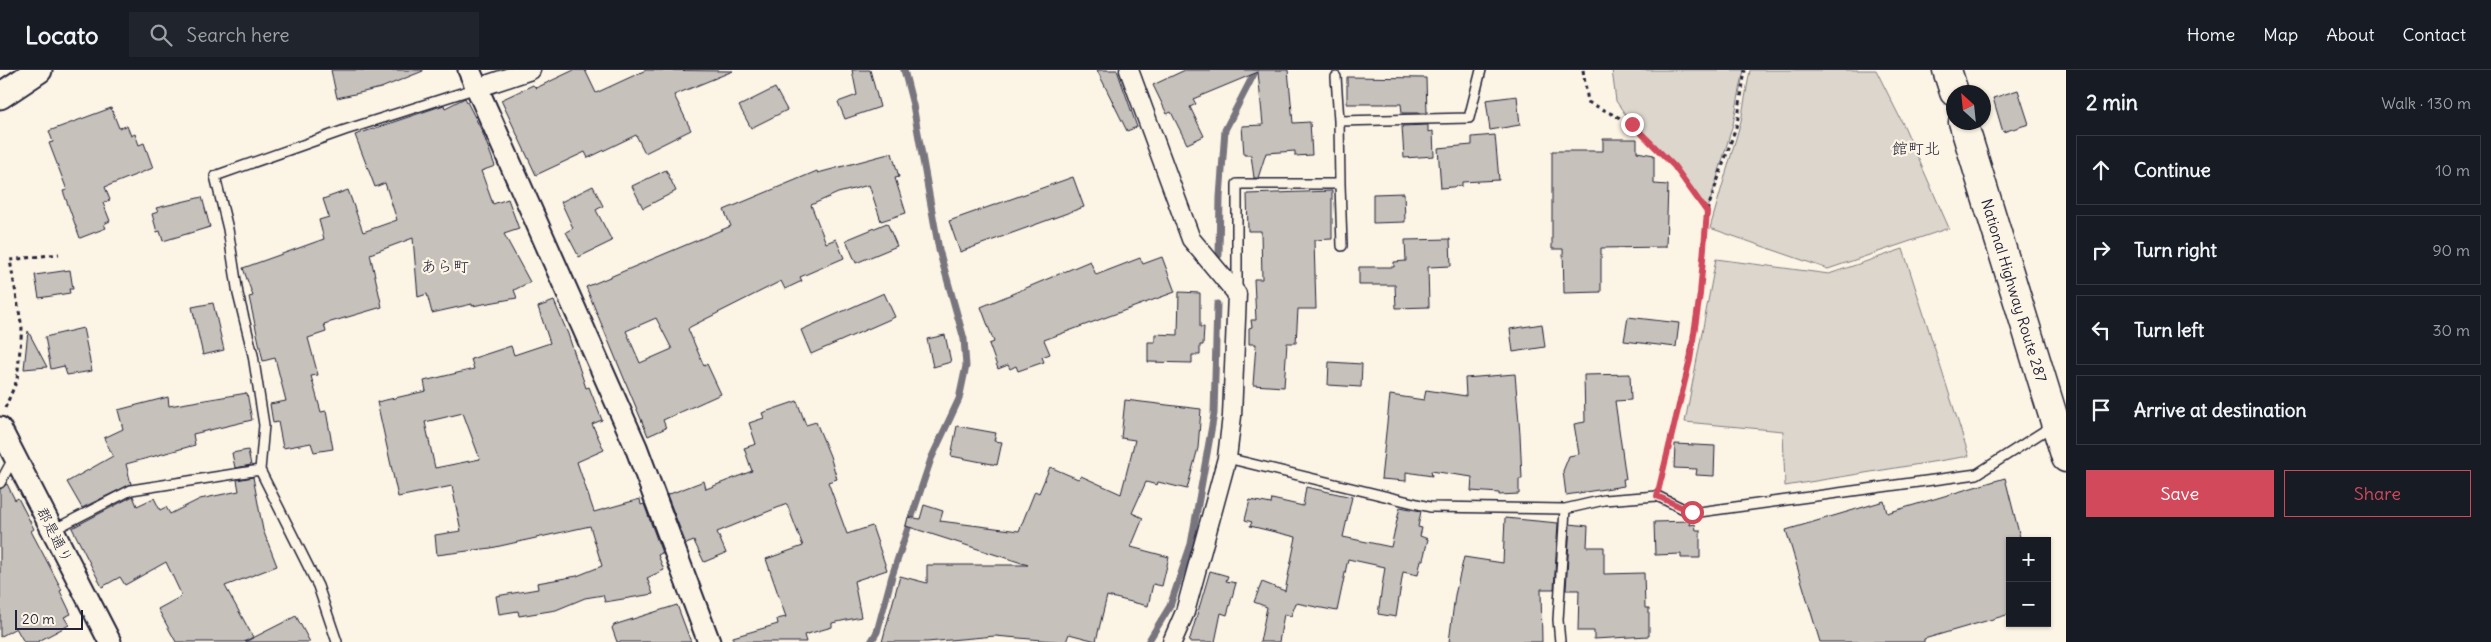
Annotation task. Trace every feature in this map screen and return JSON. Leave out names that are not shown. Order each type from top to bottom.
[{"type":"highway","points":[[1947,70],[1952,85]]},
{"type":"highway","name":"National Highway Route 287","points":[[1965,130],[2066,458]]},
{"type":"main road","points":[[0,96],[39,70]]},
{"type":"street","points":[[531,70],[473,79],[636,447],[708,642]]},
{"type":"street","points":[[1129,70],[1191,240],[1237,294],[1232,416],[1227,458],[1185,612],[1172,642]]},
{"type":"street","name":"郡是通り","points":[[2,420],[14,456],[110,642]]},
{"type":"lane","points":[[1338,121],[1469,118],[1481,70]]},
{"type":"lane","points":[[1336,77],[1342,246]]},
{"type":"lane","points":[[337,642],[318,586],[260,470],[264,425],[253,355],[238,294],[228,229],[215,176],[345,130],[473,79]]},
{"type":"lane","points":[[1237,294],[1237,184],[1340,184]]},
{"type":"lane","points":[[1227,458],[1430,507],[1565,509],[1604,500],[1657,496],[1692,512],[1977,474],[2055,423]]},
{"type":"lane","points":[[0,483],[14,456]]},
{"type":"lane","points":[[52,530],[131,490],[260,470]]},
{"type":"lane","points":[[1560,642],[1558,620],[1565,509]]},
{"type":"path","points":[[1583,70],[1588,102],[1632,124],[1674,166],[1707,212]]},
{"type":"path","points":[[1657,496],[1690,360],[1700,294],[1707,212],[1737,124],[1745,70]]},
{"type":"path","points":[[2,420],[17,380],[22,328],[10,260],[59,254]]},
{"type":"shaded area","points":[[1612,70],[1744,70],[1733,124],[1707,212],[1674,166],[1632,124],[1616,101]]},
{"type":"shaded area","points":[[1750,70],[1876,70],[1904,126],[1949,228],[1828,269],[1710,228],[1741,121]]},
{"type":"shaded area","points":[[1903,249],[1969,456],[1785,486],[1783,431],[1685,422],[1716,259],[1829,274]]},
{"type":"building","points":[[331,70],[423,71],[381,88],[337,98]]},
{"type":"building","points":[[574,70],[585,70],[596,93],[646,70],[733,71],[674,95],[691,130],[645,153],[636,135],[588,158],[585,152],[536,175],[501,100],[533,85],[536,88]]},
{"type":"building","points":[[852,70],[870,70],[880,107],[845,119],[838,102],[857,95]]},
{"type":"building","points":[[1097,70],[1117,70],[1137,127],[1127,131]]},
{"type":"building","points":[[1185,70],[1288,70],[1293,123],[1310,122],[1312,155],[1295,156],[1295,151],[1266,153],[1258,178],[1254,178],[1251,155],[1244,155],[1242,126],[1263,125],[1258,72],[1193,99],[1196,104],[1190,107],[1204,136],[1187,144],[1171,112],[1167,114],[1153,85]]},
{"type":"building","points":[[1347,77],[1426,78],[1427,113],[1402,113],[1401,104],[1347,104]]},
{"type":"building","points":[[775,88],[787,110],[751,128],[739,106]]},
{"type":"building","points":[[2018,90],[2029,124],[2003,132],[1993,98]]},
{"type":"building","points":[[1517,96],[1520,125],[1490,130],[1486,100]]},
{"type":"building","points":[[465,98],[482,131],[495,166],[481,171],[493,204],[508,199],[519,229],[504,234],[530,282],[514,290],[517,298],[472,306],[472,304],[432,313],[427,294],[418,297],[413,238],[370,254],[382,307],[324,324],[326,332],[308,338],[318,375],[311,376],[321,412],[326,411],[333,449],[314,452],[311,443],[283,448],[278,422],[273,423],[270,404],[286,401],[275,358],[263,361],[249,297],[253,296],[243,268],[324,239],[319,220],[329,217],[323,199],[348,190],[363,232],[397,220],[385,183],[375,187],[355,135],[444,105],[445,108]]},
{"type":"building","points":[[111,108],[119,128],[127,126],[131,136],[135,134],[139,145],[144,143],[153,168],[105,187],[110,200],[103,203],[110,221],[104,224],[106,228],[80,238],[63,191],[67,190],[49,143],[53,142],[49,131]]},
{"type":"building","points":[[1428,125],[1428,132],[1433,131],[1434,156],[1404,158],[1402,126]]},
{"type":"building","points":[[1495,135],[1499,180],[1462,182],[1462,186],[1441,188],[1438,148],[1472,145],[1472,137]]},
{"type":"building","points":[[1603,139],[1637,139],[1637,152],[1654,155],[1654,184],[1668,185],[1666,247],[1601,248],[1601,292],[1564,293],[1563,249],[1552,249],[1552,151],[1603,151]]},
{"type":"building","points":[[892,153],[899,177],[895,178],[906,213],[881,221],[869,185],[838,193],[811,205],[826,243],[836,239],[844,258],[800,277],[802,281],[785,289],[781,281],[690,327],[688,329],[704,366],[707,364],[721,394],[663,420],[666,428],[648,436],[586,287],[731,226],[724,210],[817,171],[818,173]],"holes":[[[656,318],[672,349],[640,363],[626,331]]]},
{"type":"building","points":[[666,170],[676,191],[643,208],[632,186]]},
{"type":"building","points":[[1073,177],[1084,207],[960,252],[949,221]]},
{"type":"building","points":[[593,186],[603,206],[596,210],[612,241],[579,257],[566,232],[573,228],[561,202]]},
{"type":"building","points":[[1332,191],[1332,239],[1314,240],[1316,309],[1298,309],[1296,343],[1287,343],[1284,387],[1253,385],[1256,344],[1249,344],[1249,328],[1252,327],[1251,320],[1256,320],[1254,279],[1262,279],[1261,231],[1248,231],[1247,194]]},
{"type":"building","points":[[1404,193],[1405,222],[1373,223],[1373,194]]},
{"type":"building","points":[[202,197],[210,227],[163,241],[160,231],[157,232],[152,214],[158,212],[156,208]]},
{"type":"building","points":[[887,223],[897,246],[856,263],[846,240]]},
{"type":"building","points":[[1450,239],[1451,266],[1428,267],[1429,307],[1396,308],[1395,285],[1359,285],[1359,267],[1394,267],[1394,262],[1406,261],[1405,240]]},
{"type":"building","points":[[1162,257],[1175,292],[1044,340],[1050,354],[1042,357],[1044,362],[1018,371],[1016,366],[1010,369],[1008,365],[998,369],[989,344],[994,342],[981,307],[1090,261],[1096,275],[1140,258],[1143,264]]},
{"type":"building","points":[[70,270],[73,289],[69,289],[70,293],[39,298],[35,275]]},
{"type":"building","points":[[1179,292],[1200,293],[1200,327],[1204,327],[1203,345],[1200,345],[1200,355],[1192,355],[1192,363],[1148,362],[1148,342],[1155,342],[1155,334],[1178,335]]},
{"type":"building","points":[[884,293],[895,317],[811,354],[801,330]]},
{"type":"building","points":[[554,301],[568,334],[586,388],[589,387],[602,420],[592,424],[604,450],[577,462],[594,512],[640,499],[641,505],[644,504],[662,553],[658,555],[664,570],[647,578],[653,594],[605,602],[603,595],[585,598],[556,610],[519,616],[518,611],[499,614],[496,596],[538,589],[537,583],[577,576],[602,566],[590,526],[491,548],[437,555],[435,535],[461,531],[452,486],[398,497],[377,402],[426,391],[424,381],[474,369],[471,359],[511,346],[514,355],[550,343],[538,307]],"holes":[[[463,413],[480,459],[435,468],[425,422]]]},
{"type":"building","points":[[213,303],[224,350],[203,355],[192,307]]},
{"type":"building","points":[[1628,317],[1679,323],[1676,347],[1624,341]]},
{"type":"building","points":[[1542,324],[1545,347],[1513,352],[1510,329]]},
{"type":"building","points":[[83,328],[92,371],[67,375],[64,366],[51,369],[45,337]]},
{"type":"building","points":[[28,331],[47,367],[24,369]]},
{"type":"building","points":[[945,335],[951,362],[933,367],[927,339]]},
{"type":"building","points":[[1329,362],[1362,364],[1361,387],[1328,385]]},
{"type":"building","points":[[1515,374],[1522,479],[1519,479],[1519,494],[1499,495],[1499,493],[1471,491],[1472,477],[1431,471],[1432,476],[1406,472],[1406,481],[1381,479],[1390,395],[1424,400],[1426,390],[1466,396],[1465,378]]},
{"type":"building","points":[[1630,374],[1631,400],[1615,401],[1626,479],[1623,479],[1624,486],[1566,495],[1563,471],[1569,456],[1579,454],[1574,424],[1585,422],[1584,375]]},
{"type":"building","points":[[247,393],[252,420],[193,434],[195,445],[126,464],[131,484],[82,508],[67,482],[113,456],[104,438],[123,429],[118,410],[168,397],[169,406]]},
{"type":"building","points":[[1125,400],[1201,409],[1198,448],[1187,489],[1158,482],[1157,485],[1146,482],[1132,513],[1143,518],[1131,547],[1169,557],[1162,586],[1153,584],[1148,606],[1107,596],[1096,641],[1069,634],[1066,642],[995,636],[927,642],[882,642],[900,576],[927,583],[927,565],[1028,565],[906,526],[908,517],[920,519],[924,505],[943,511],[940,521],[1019,531],[1035,491],[1039,493],[1050,467],[1078,479],[1081,476],[1121,494],[1135,440],[1121,438]]},
{"type":"building","points":[[797,401],[806,425],[816,422],[830,456],[837,479],[828,482],[847,534],[872,526],[887,570],[854,581],[861,617],[832,623],[832,627],[804,635],[806,642],[733,642],[733,637],[778,624],[777,619],[786,617],[766,559],[803,546],[787,504],[717,532],[726,553],[704,562],[694,541],[686,544],[667,495],[704,481],[706,489],[752,471],[744,448],[756,444],[749,423],[764,418],[762,413]]},
{"type":"building","points":[[957,426],[996,433],[994,441],[1002,442],[997,465],[951,456]]},
{"type":"building","points":[[1675,444],[1715,446],[1714,476],[1696,475],[1697,469],[1674,468]]},
{"type":"building","points":[[248,450],[251,465],[235,468],[232,453]]},
{"type":"building","points":[[253,477],[263,530],[277,566],[225,586],[253,637],[244,642],[176,642],[158,609],[182,596],[166,562],[125,585],[120,577],[102,587],[72,528],[133,496],[137,506],[154,498],[160,510],[166,507],[170,514],[200,499],[239,491],[237,480]]},
{"type":"building","points":[[2005,478],[2020,537],[2006,537],[2006,615],[1924,639],[1924,642],[1820,642],[1786,530],[1884,501],[1887,513]]},
{"type":"building","points":[[7,484],[15,500],[18,498],[34,529],[31,531],[62,590],[60,591],[71,614],[64,617],[69,625],[37,642],[24,642],[16,628],[0,637],[0,489]]},
{"type":"building","points":[[1306,487],[1352,497],[1343,537],[1391,547],[1400,507],[1421,511],[1418,527],[1422,528],[1420,536],[1428,539],[1423,560],[1421,560],[1418,575],[1403,572],[1396,617],[1378,614],[1385,567],[1348,559],[1337,611],[1296,603],[1291,616],[1284,614],[1279,642],[1260,642],[1267,607],[1254,602],[1262,582],[1285,591],[1296,537],[1250,526],[1252,522],[1245,520],[1250,500],[1271,504],[1272,499],[1303,506]]},
{"type":"building","points":[[1505,518],[1558,523],[1554,589],[1541,589],[1542,642],[1449,642],[1455,595],[1464,557],[1503,563]]},
{"type":"building","points":[[1689,521],[1690,525],[1695,524],[1696,530],[1700,530],[1700,558],[1681,558],[1681,554],[1655,555],[1654,522]]},
{"type":"building","points":[[1570,524],[1588,526],[1587,547],[1604,547],[1604,574],[1644,573],[1645,608],[1649,608],[1649,636],[1594,639],[1594,631],[1578,631],[1579,590],[1566,590]]},
{"type":"building","points":[[1210,571],[1228,576],[1226,581],[1236,583],[1227,615],[1221,613],[1215,642],[1189,642]]},
{"type":"building","points":[[677,605],[691,642],[617,642],[612,628],[614,625]]},
{"type":"building","points":[[296,616],[310,642],[245,642]]},
{"type":"waterway","points":[[871,642],[877,632],[892,576],[931,459],[959,399],[966,366],[964,339],[939,250],[913,105],[904,70]]},
{"type":"waterway","points":[[1219,255],[1220,197],[1225,130],[1256,70]]},
{"type":"waterway","points":[[1148,642],[1170,606],[1191,544],[1214,414],[1217,304]]},
{"type":"district","name":"館町北","points":[[1916,148]]},
{"type":"district","name":"あら町","points":[[445,266]]},
{"type":"route","points":[[1632,124],[1674,166],[1707,212],[1700,294],[1690,360],[1657,496],[1692,512]]}]
